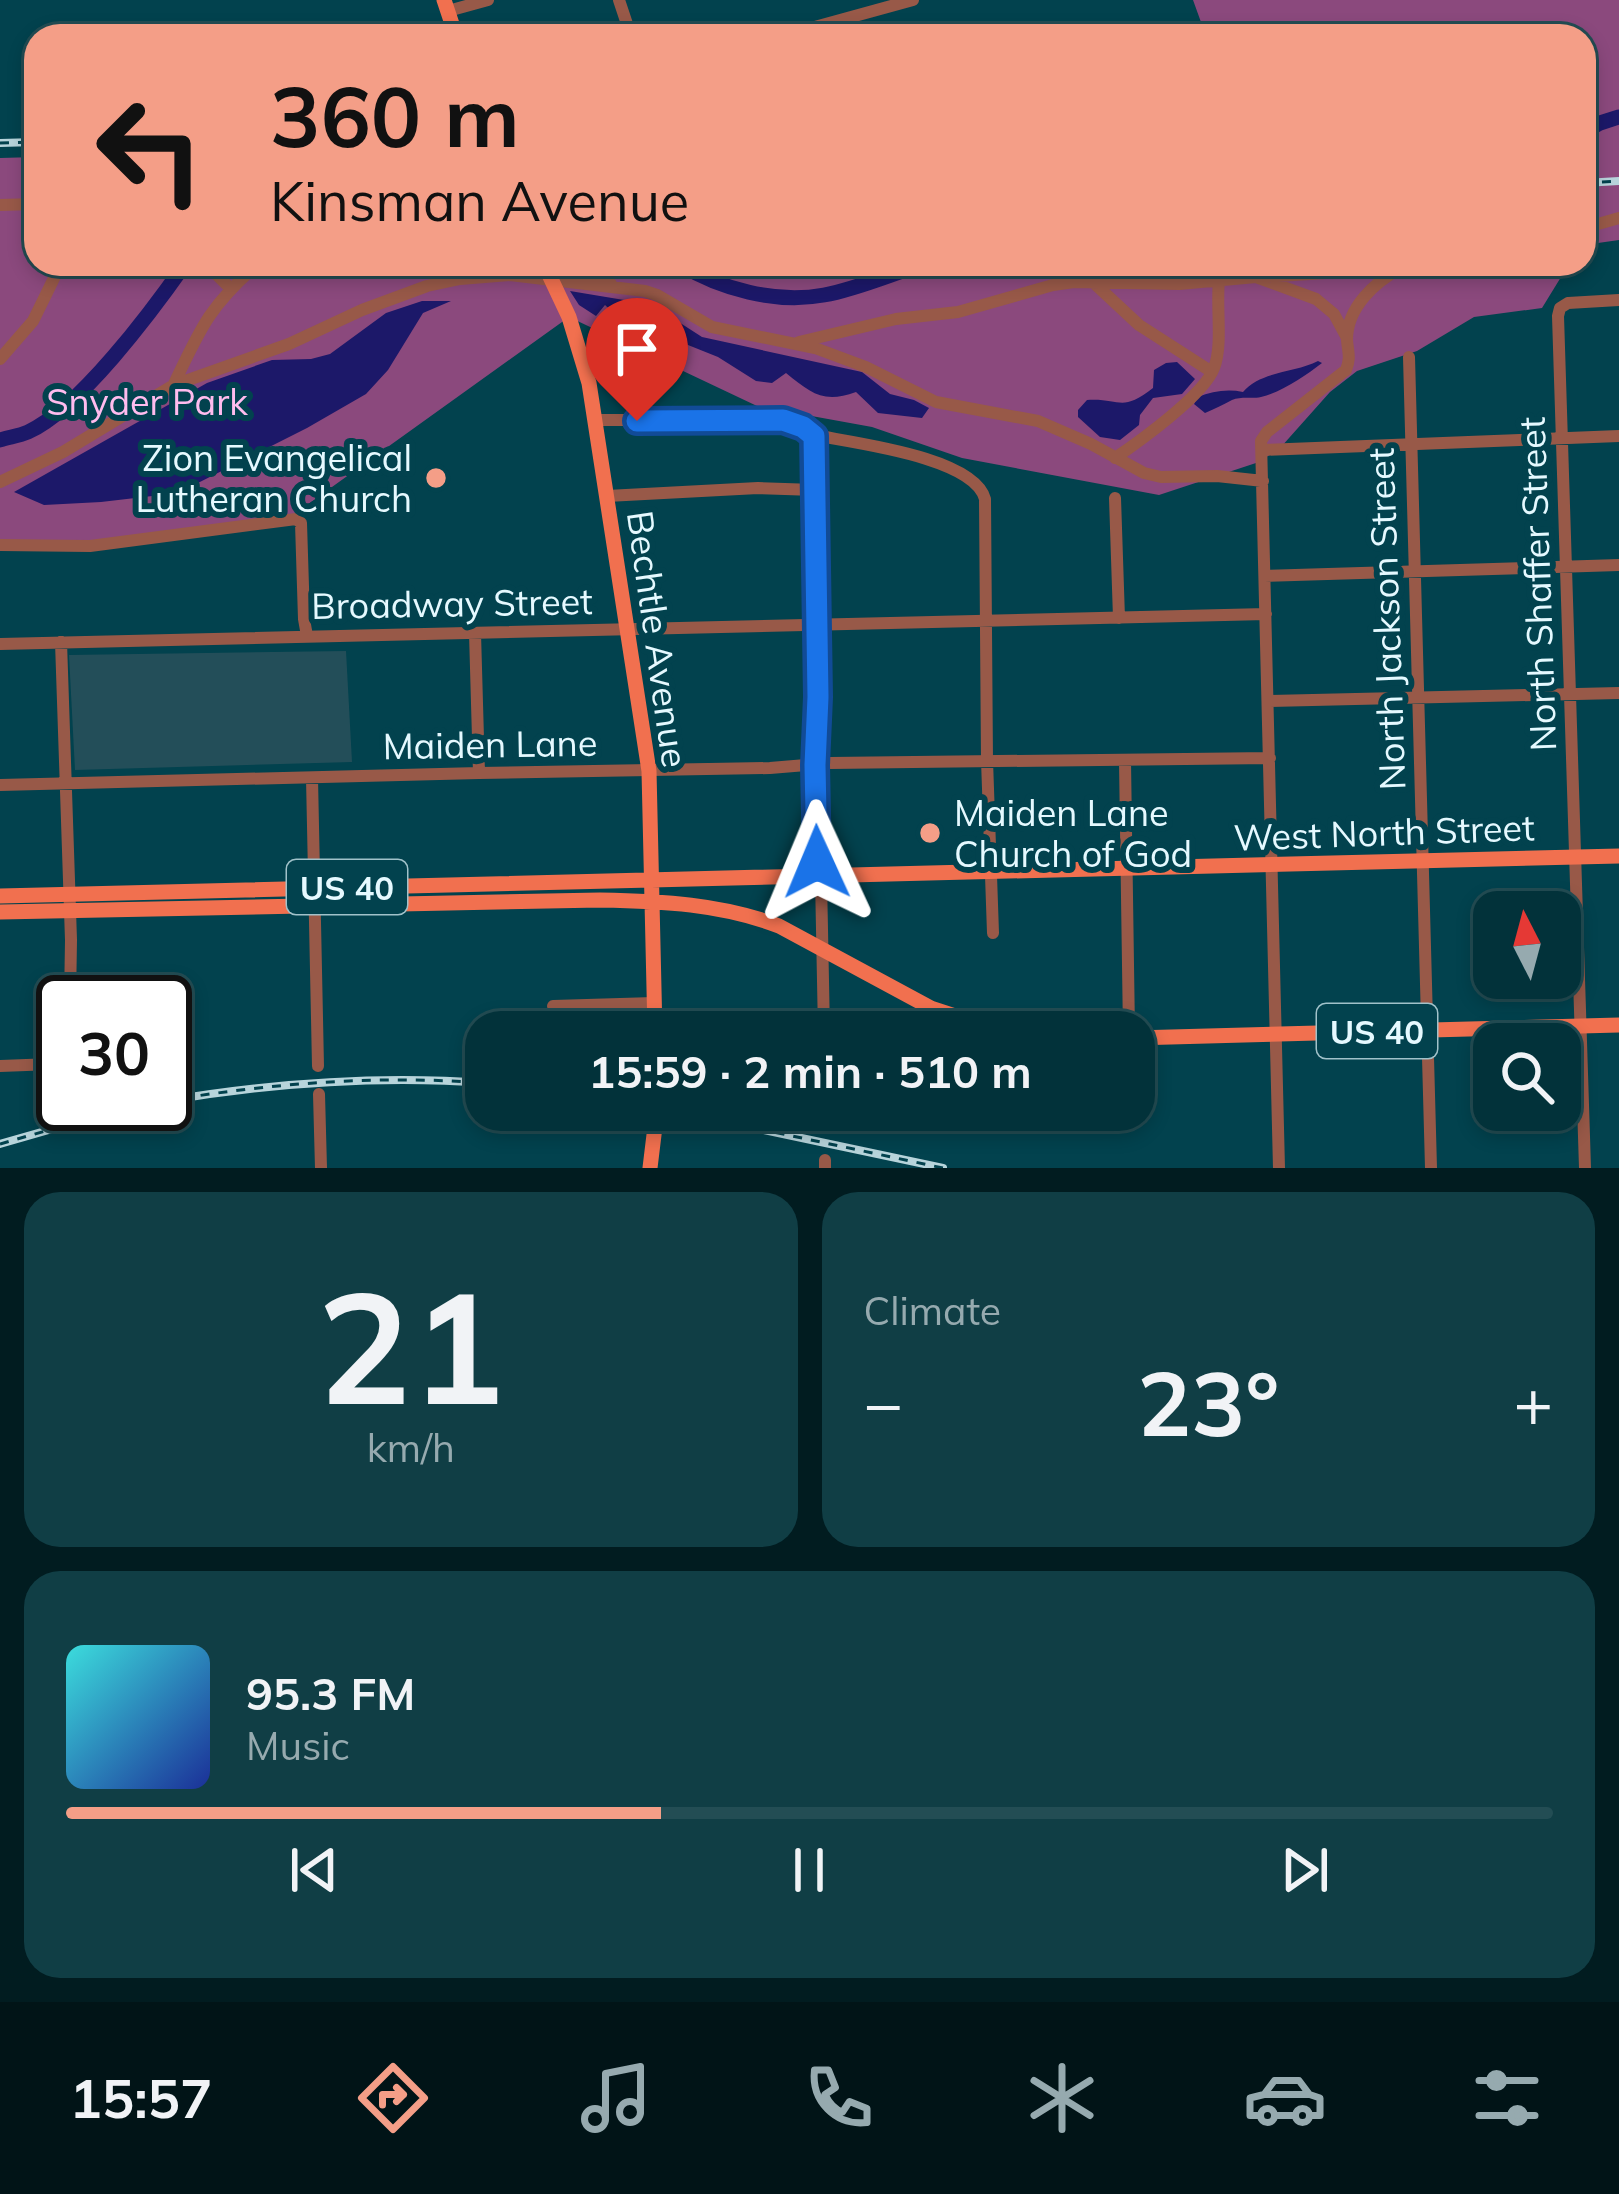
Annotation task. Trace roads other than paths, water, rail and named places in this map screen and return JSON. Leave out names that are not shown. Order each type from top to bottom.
[{"type":"main road","name":"Bechtle Avenue","points":[[550,276],[569,317],[597,420],[649,771],[654,1011]]},
{"type":"main road","name":"West North Street","points":[[315,897],[653,879],[1619,856]]},
{"type":"main road","name":"West North Street","points":[[0,896],[70,902],[315,897],[652,901]]},
{"type":"main road","name":"US 40","points":[[652,901],[756,917],[939,1011]]},
{"type":"main road","name":"West North Street","points":[[0,913],[70,902]]},
{"type":"main road","name":"US 40","points":[[1581,1025],[1619,1024]]},
{"type":"main road","name":"US 40","points":[[1155,1035],[1473,1029]]},
{"type":"main road","points":[[650,1168],[654,1131]]},
{"type":"street","points":[[447,6],[488,0]]},
{"type":"street","points":[[826,24],[913,0]]},
{"type":"street","points":[[0,359],[33,321],[55,276]]},
{"type":"street","points":[[218,276],[230,288]]},
{"type":"street","points":[[174,386],[204,322],[244,276]]},
{"type":"street","points":[[0,482],[63,452],[174,386],[427,286],[476,276]]},
{"type":"street","points":[[550,276],[657,295],[712,327],[791,343],[866,367],[936,402],[1038,421],[1130,467],[1161,477],[1263,481]]},
{"type":"street","points":[[602,276],[612,285]]},
{"type":"street","points":[[791,343],[884,322],[958,312],[1053,285],[1150,285],[1272,276]]},
{"type":"street","points":[[1347,340],[1362,300],[1389,276]]},
{"type":"street","points":[[1256,277],[1316,298],[1334,314],[1350,357],[1346,370],[1267,431],[1261,441],[1279,1168]]},
{"type":"street","points":[[1115,458],[1156,428],[1212,372],[1217,355],[1219,281]]},
{"type":"street","points":[[1094,283],[1139,325],[1212,372]]},
{"type":"street","name":"North Shaffer Street","points":[[1580,1023],[1558,316],[1564,304],[1619,300]]},
{"type":"street","name":"North Jackson Street","points":[[1409,356],[1432,1168]]},
{"type":"street","points":[[597,420],[783,420],[814,436],[922,457],[982,487],[993,933]]},
{"type":"street","points":[[814,436],[816,868],[821,878],[824,1011]]},
{"type":"street","points":[[1262,450],[1619,436]]},
{"type":"street","points":[[607,496],[758,488],[815,490]]},
{"type":"street","points":[[1115,497],[1119,618]]},
{"type":"street","points":[[0,544],[90,546],[296,519],[301,523],[307,636]]},
{"type":"street","points":[[1265,576],[1619,565]]},
{"type":"street","name":"Broadway Street","points":[[0,644],[1266,614]]},
{"type":"street","points":[[475,633],[479,772]]},
{"type":"street","points":[[61,642],[70,975]]},
{"type":"street","points":[[1268,701],[1619,693]]},
{"type":"street","name":"Maiden Lane","points":[[0,785],[987,760],[1270,758]]},
{"type":"street","points":[[1125,761],[1130,1011]]},
{"type":"street","points":[[312,778],[318,1066]]},
{"type":"street","points":[[553,1006],[654,1004]]},
{"type":"street","name":"North Shaffer Street","points":[[1581,1054],[1585,1168]]},
{"type":"street","points":[[0,1066],[36,1063]]},
{"type":"street","points":[[319,1094],[321,1168]]},
{"type":"waterway","points":[[1596,125],[1619,117]]},
{"type":"waterway","points":[[0,440],[28,432],[69,403],[113,357],[176,276]]},
{"type":"waterway","points":[[703,276],[730,287],[787,297],[836,292],[888,276]]},
{"type":"railway","points":[[0,143],[24,142]]},
{"type":"railway","points":[[1596,182],[1619,181]]},
{"type":"railway","points":[[192,1097],[325,1082],[465,1082]]},
{"type":"railway","points":[[0,1144],[45,1131]]},
{"type":"railway","points":[[769,1131],[943,1168]]},
{"type":"place","name":"Zion Evangelical Lutheran Church","points":[[436,478]]},
{"type":"place","name":"Maiden Lane Church of God","points":[[930,833]]},
{"type":"park label","name":"Snyder Park","points":[[147,401]]}]
